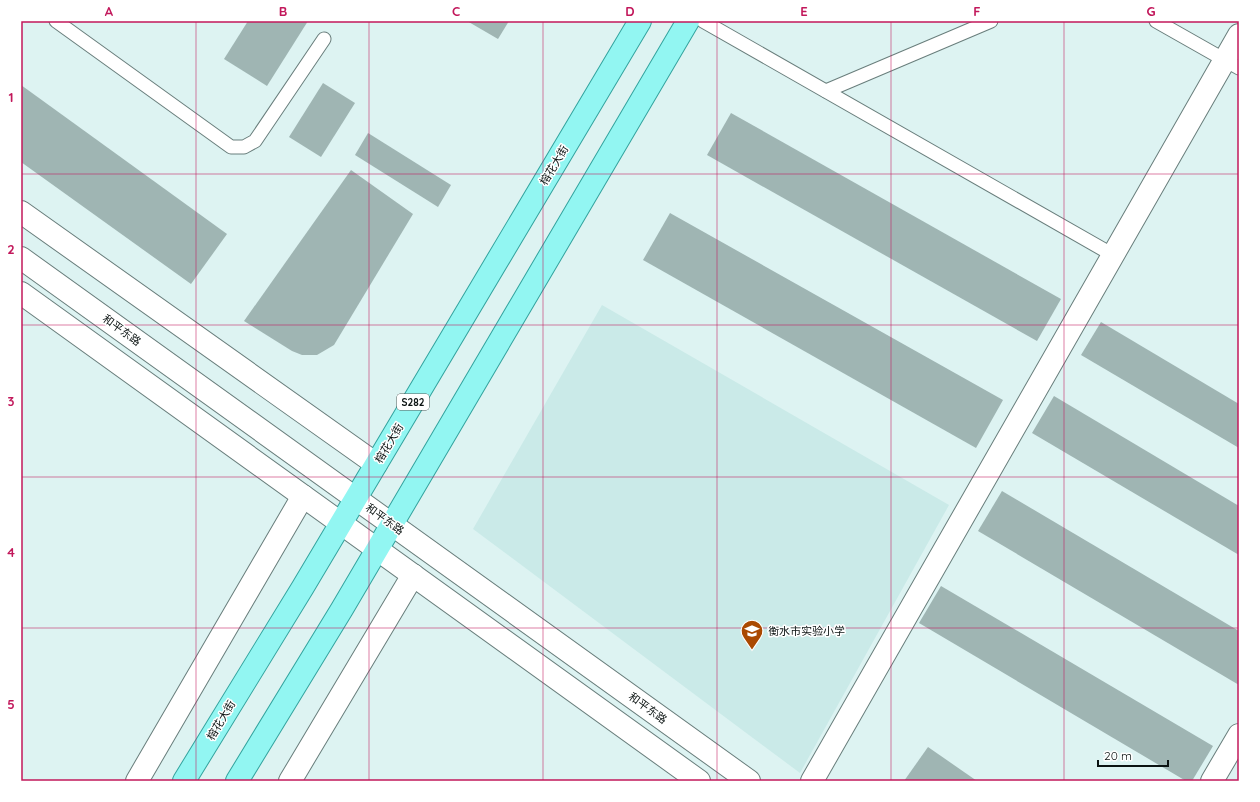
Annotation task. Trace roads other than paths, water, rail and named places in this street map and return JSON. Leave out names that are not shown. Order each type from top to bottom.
[{"type":"main road","name":"榕花大街","points":[[184,781],[356,498],[640,21]]},
{"type":"main road","points":[[237,781],[378,550],[688,21]]},
{"type":"street","points":[[812,781],[1113,255],[1232,64],[1239,35]]},
{"type":"street","points":[[21,212],[376,464]]},
{"type":"street","name":"和平东路","points":[[21,258],[749,781]]},
{"type":"street","points":[[21,293],[700,781]]},
{"type":"street","points":[[137,781],[303,496]]},
{"type":"street","points":[[291,780],[412,575]]},
{"type":"street","points":[[1212,781],[1239,736]]},
{"type":"lane","points":[[56,21],[231,147],[244,147],[255,141],[324,39]]},
{"type":"lane","points":[[703,21],[1113,255]]},
{"type":"lane","points":[[826,91],[991,21]]},
{"type":"lane","points":[[1156,21],[1232,64]]},
{"type":"place","name":"衡水市实验小学","points":[[752,650]]}]
